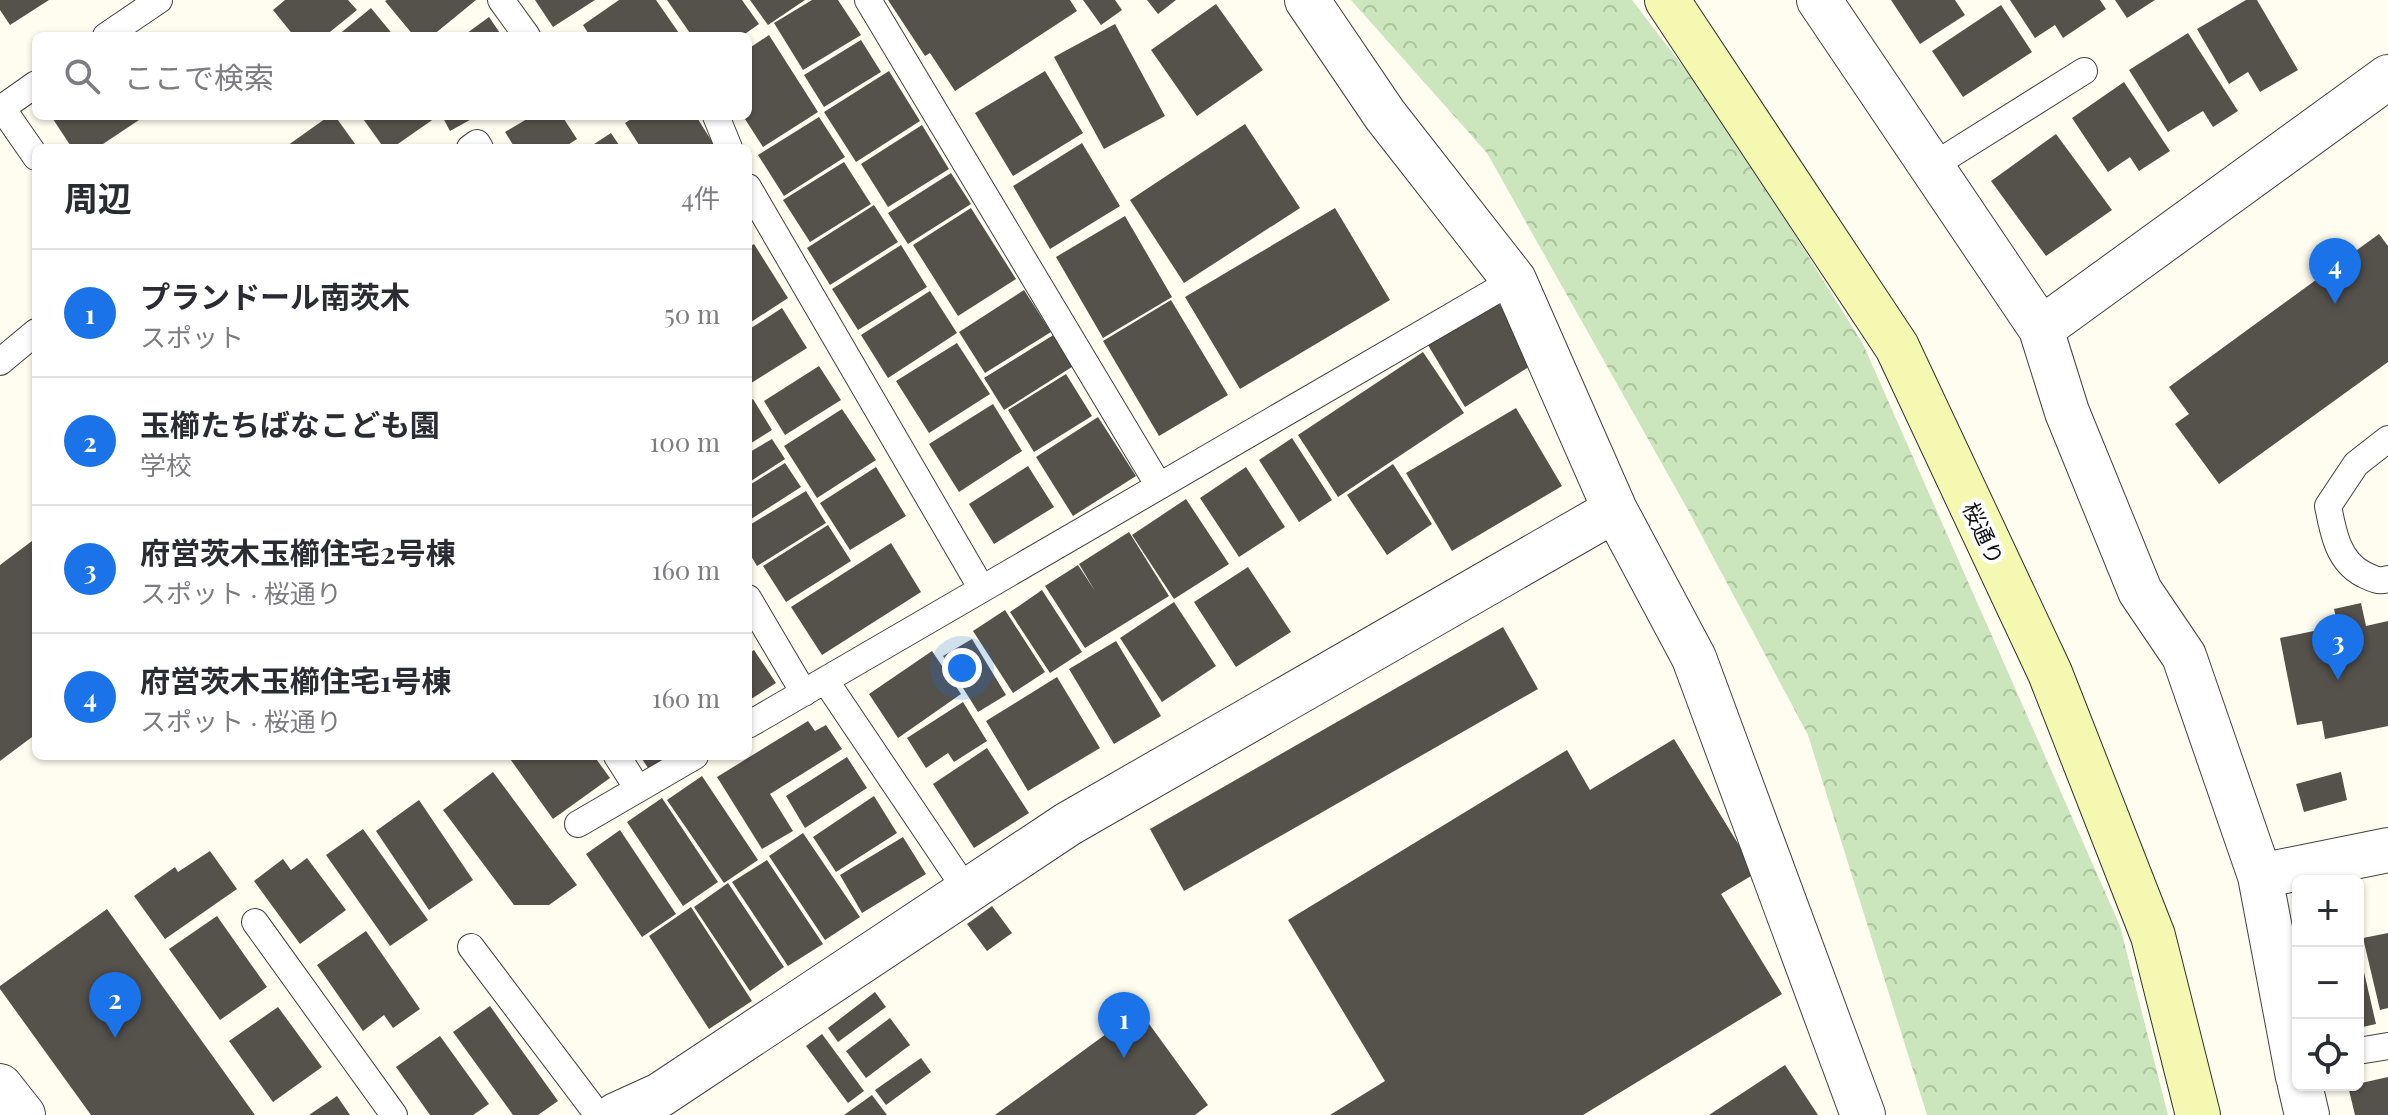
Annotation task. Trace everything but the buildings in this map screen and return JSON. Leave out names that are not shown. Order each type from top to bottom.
[{"type":"street","points":[[1307,0],[1385,115],[1514,280],[1615,510],[1694,658],[1863,1115]]},
{"type":"street","name":"桜通り","points":[[1667,0],[1897,347],[2050,673],[2153,936],[2198,1115]]},
{"type":"street","points":[[1819,0],[2041,329],[2067,412],[2140,591],[2184,656],[2260,876],[2292,1040]]},
{"type":"street","points":[[2041,329],[2388,77]]},
{"type":"street","points":[[616,1115],[660,1095],[1068,824],[1615,510]]},
{"type":"street","points":[[2260,876],[2388,850]]},
{"type":"street","points":[[0,1086],[23,1115]]},
{"type":"street","points":[[2302,1091],[2307,1115]]},
{"type":"lane","points":[[112,32],[159,0]]},
{"type":"lane","points":[[501,0],[524,32]]},
{"type":"lane","points":[[868,0],[1159,486]]},
{"type":"lane","points":[[1931,167],[2084,71]]},
{"type":"lane","points":[[32,87],[2,108],[32,151]]},
{"type":"lane","points":[[718,120],[727,144]]},
{"type":"lane","points":[[752,194],[982,589]]},
{"type":"lane","points":[[752,723],[1514,280]]},
{"type":"lane","points":[[0,362],[32,335]]},
{"type":"lane","points":[[2388,439],[2356,464],[2328,506],[2334,537],[2350,567],[2378,581],[2388,579]]},
{"type":"lane","points":[[752,603],[967,891]]},
{"type":"lane","points":[[620,760],[638,789]]},
{"type":"lane","points":[[578,824],[688,760]]},
{"type":"lane","points":[[255,922],[394,1115]]},
{"type":"lane","points":[[471,947],[598,1115]]},
{"type":"lane","points":[[2364,1050],[2388,1046]]},
{"type":"green space","points":[[1351,0],[1632,0],[1718,112],[1863,344],[2120,926],[2168,1115],[1927,1115],[1808,735],[1688,510],[1487,153]]},
{"type":"place","name":"府営茨木玉櫛住宅1号棟","points":[[2335,304]]},
{"type":"place","name":"府営茨木玉櫛住宅2号棟","points":[[2338,680]]},
{"type":"place","name":"玉櫛たちばなこども園","points":[[115,1038]]},
{"type":"place","name":"プランドール南茨木","points":[[1124,1058]]}]
